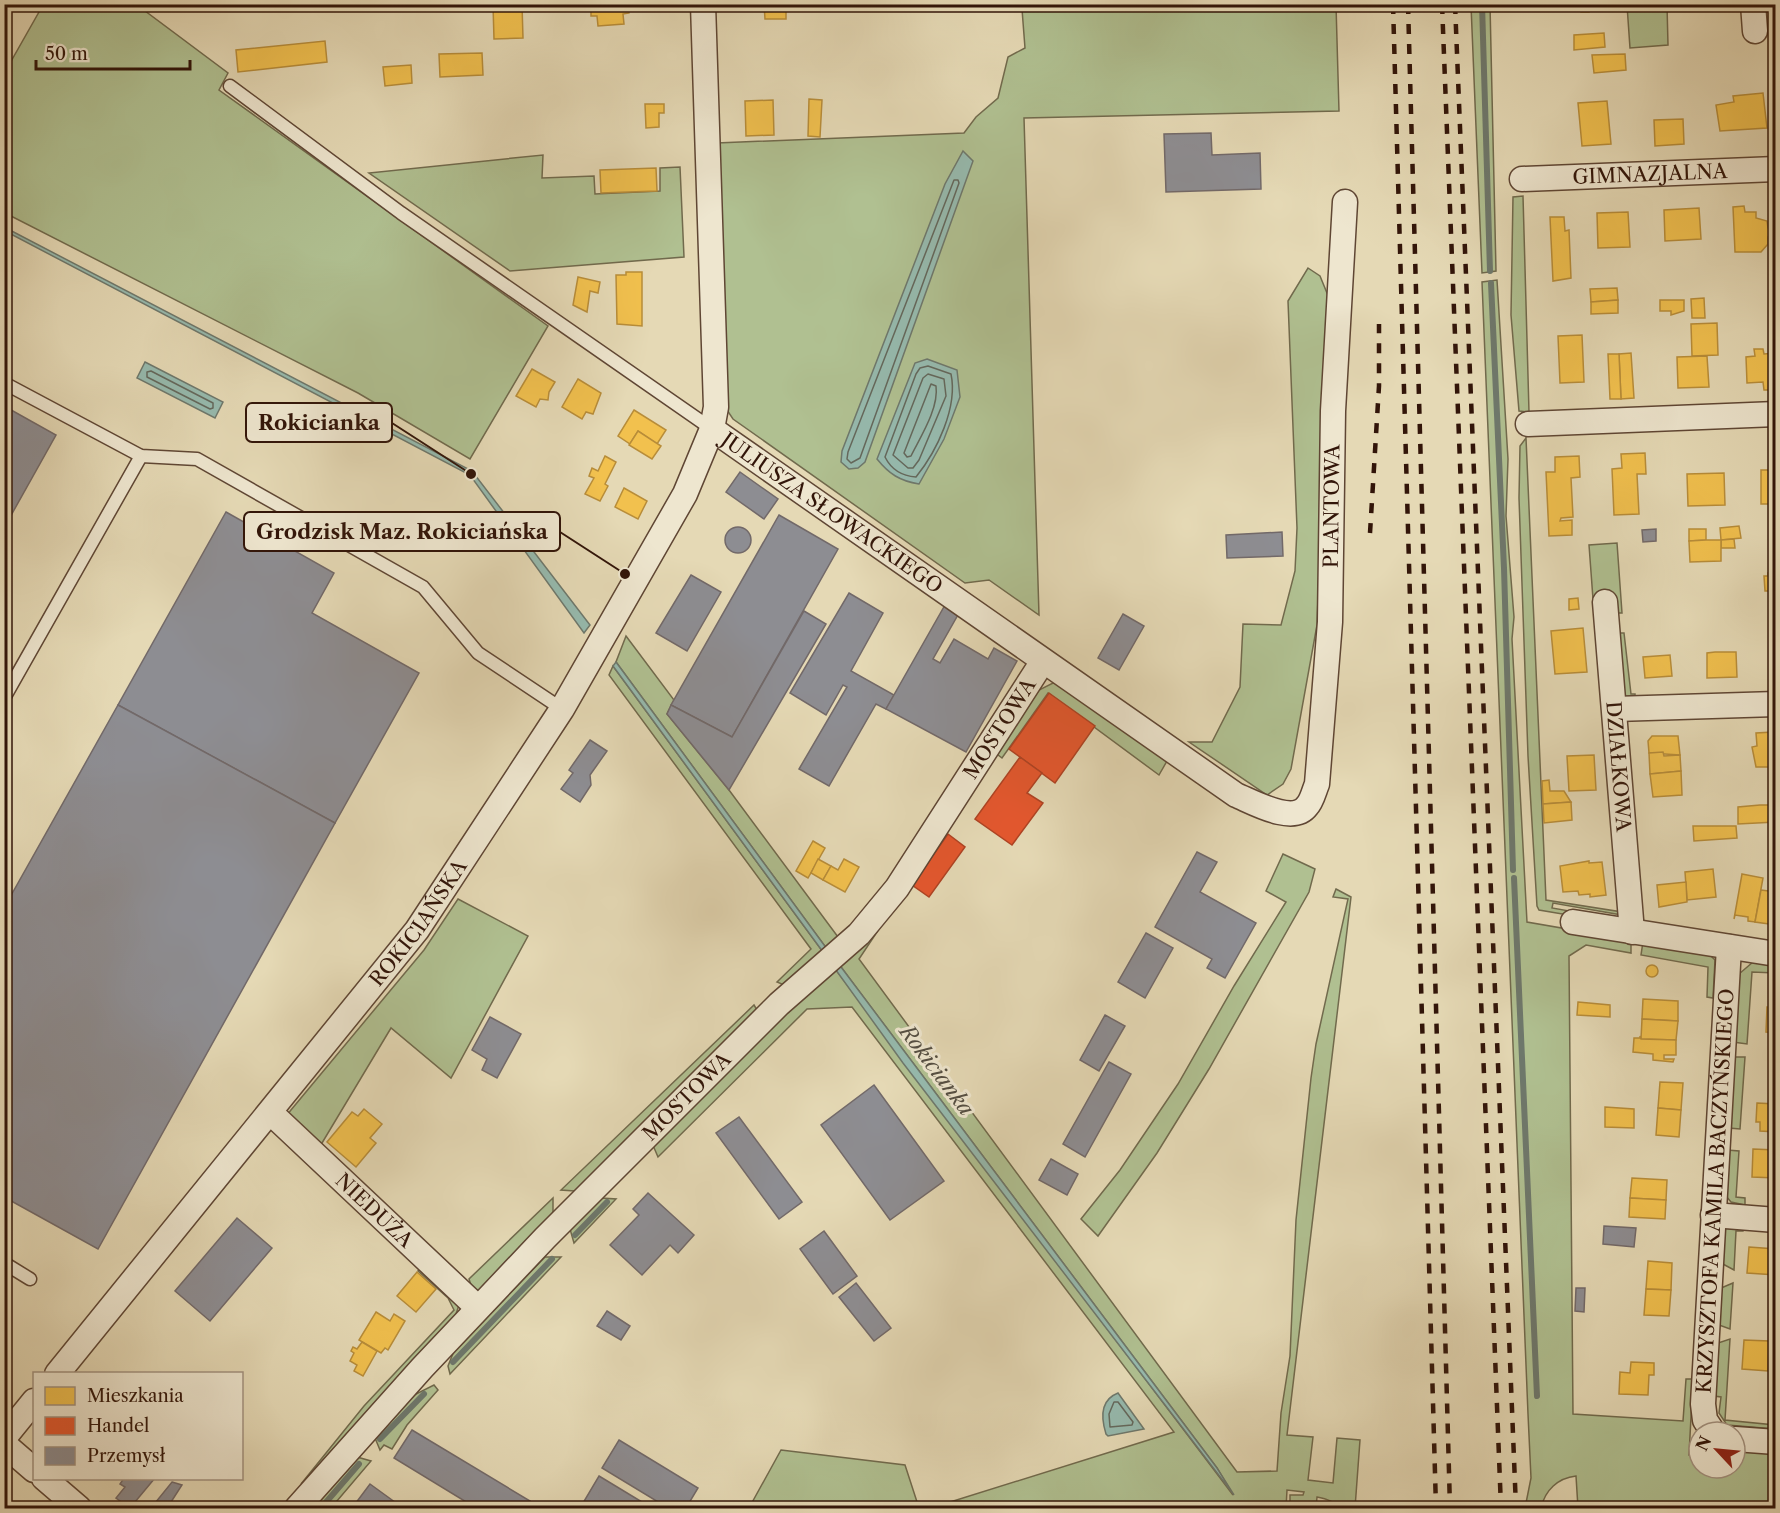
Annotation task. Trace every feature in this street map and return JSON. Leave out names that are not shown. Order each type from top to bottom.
[{"type":"street","name":"JULIUSZA SŁOWACKIEGO","points":[[703,4],[716,407],[712,429],[1236,795],[1273,811],[1296,814],[1307,808]]},
{"type":"street","points":[[1753,4],[1755,31]]},
{"type":"street","name":"GIMNAZJALNA","points":[[1522,179],[1776,170]]},
{"type":"street","name":"PLANTOWA","points":[[1307,808],[1317,784],[1330,622],[1333,411],[1345,202]]},
{"type":"street","points":[[1528,424],[1776,414]]},
{"type":"street","name":"ROKICIAŃSKA","points":[[59,1372],[271,1113],[417,930],[562,709],[685,494],[712,429]]},
{"type":"street","name":"DZIAŁKOWA","points":[[1605,602],[1632,932]]},
{"type":"street","name":"MOSTOWA","points":[[297,1509],[478,1308],[778,1004],[870,923],[897,888],[1043,661]]},
{"type":"street","points":[[1614,710],[1776,704]]},
{"type":"street","points":[[1574,922],[1776,954]]},
{"type":"street","name":"KRZYSZTOFA KAMILA BACZYŃSKIEGO","points":[[1705,1420],[1703,1404],[1729,947]]},
{"type":"street","name":"NIEDUŻA","points":[[271,1113],[478,1308]]},
{"type":"street","points":[[1713,1215],[1776,1220]]},
{"type":"street","points":[[4,1438],[33,1402]]},
{"type":"street","points":[[1747,1440],[1776,1443]]},
{"type":"street","points":[[4,1444],[33,1469]]},
{"type":"street","points":[[45,1480],[80,1509]]},
{"type":"lane","points":[[230,86],[401,213],[712,429]]},
{"type":"lane","points":[[4,383],[141,456],[197,459],[423,587],[478,653],[562,709]]},
{"type":"lane","points":[[4,698],[141,456]]},
{"type":"lane","points":[[4,1263],[30,1279]]},
{"type":"green space","points":[[1170,4],[1336,5],[1339,111],[1024,118],[1039,615],[989,580],[965,583],[733,419],[725,407],[717,143],[964,133],[976,117],[998,98],[1008,57],[1025,48],[1022,9]]},
{"type":"green space","points":[[43,5],[137,5],[228,73],[219,90],[548,326],[470,459],[358,393],[5,213],[5,72]]},
{"type":"green space","points":[[1471,5],[1490,5],[1496,271],[1482,273]]},
{"type":"green space","points":[[1627,5],[1667,5],[1668,45],[1630,48]]},
{"type":"green space","points":[[543,155],[542,178],[594,176],[595,194],[660,191],[660,168],[680,167],[684,257],[510,271],[369,173]]},
{"type":"green space","points":[[1523,196],[1529,412],[1519,411],[1511,315],[1513,197]]},
{"type":"green space","points":[[1308,268],[1320,276],[1329,298],[1317,625],[1291,769],[1283,784],[1267,795],[1189,742],[1212,742],[1240,687],[1243,624],[1281,625],[1295,571],[1297,528],[1288,301]]},
{"type":"green space","points":[[1497,280],[1508,459],[1506,516],[1514,617],[1512,639],[1527,922],[1631,940],[1631,953],[1586,945],[1569,956],[1573,1414],[1683,1421],[1686,1379],[1693,1379],[1691,1420],[1687,1420],[1687,1480],[1747,1480],[1747,1450],[1775,1452],[1775,1508],[1578,1508],[1576,1476],[1564,1479],[1553,1486],[1541,1508],[1525,1508],[1531,1478],[1482,282]]},
{"type":"green space","points":[[1526,438],[1546,900],[1622,912],[1622,915],[1553,903],[1552,908],[1575,912],[1574,916],[1539,910],[1537,906],[1528,756],[1519,498],[1520,446]]},
{"type":"green space","points":[[1617,543],[1622,613],[1615,613],[1611,600],[1593,599],[1589,545]]},
{"type":"green space","points":[[1614,633],[1624,633],[1631,694],[1635,694],[1635,702],[1624,699]]},
{"type":"green space","points":[[626,636],[674,700],[667,714],[729,790],[838,937],[827,949],[616,662]]},
{"type":"green space","points":[[613,666],[823,952],[784,985],[777,982],[811,949],[609,675]]},
{"type":"green space","points":[[1053,683],[1060,684],[1167,761],[1159,775],[1048,693],[1002,758],[993,751],[1039,690]]},
{"type":"green space","points":[[1283,854],[1315,869],[1309,892],[1209,1069],[1157,1153],[1098,1236],[1081,1219],[1120,1170],[1178,1084],[1234,986],[1286,902],[1266,891]]},
{"type":"green space","points":[[1336,889],[1351,897],[1287,1435],[1313,1437],[1308,1480],[1333,1483],[1337,1438],[1360,1440],[1355,1508],[1344,1507],[1317,1497],[1316,1508],[1290,1508],[1290,1495],[1303,1495],[1304,1492],[1287,1490],[1286,1508],[931,1508],[1174,1432],[852,1007],[807,1009],[658,1157],[652,1143],[833,966],[1233,1495],[1217,1468],[838,963],[893,908],[859,959],[1237,1472],[1277,1471],[1281,1413],[1290,1356],[1296,1220],[1311,1078],[1316,1044],[1348,899],[1333,897]]},
{"type":"green space","points":[[458,899],[528,936],[451,1078],[391,1028],[319,1148],[286,1116],[424,950]]},
{"type":"green space","points":[[1643,942],[1709,954],[1715,960],[1713,998],[1707,997],[1708,967],[1641,955]]},
{"type":"green space","points":[[1753,962],[1775,963],[1775,973],[1752,972],[1747,1044],[1733,1042],[1739,974]]},
{"type":"green space","points":[[754,1005],[757,1010],[575,1191],[561,1190]]},
{"type":"green space","points":[[1733,1057],[1745,1057],[1740,1129],[1729,1128]]},
{"type":"green space","points":[[1727,1150],[1739,1151],[1736,1197],[1745,1198],[1745,1205],[1731,1202],[1726,1196]]},
{"type":"green space","points":[[553,1198],[553,1213],[480,1290],[473,1291],[469,1279]]},
{"type":"green space","points":[[601,1198],[616,1199],[574,1243],[570,1229]]},
{"type":"green space","points":[[1744,1222],[1743,1231],[1736,1231],[1734,1270],[1721,1263],[1723,1229],[1726,1225]]},
{"type":"green space","points":[[545,1257],[561,1257],[450,1374],[448,1366],[454,1351]]},
{"type":"green space","points":[[423,1265],[459,1305],[454,1320],[301,1484],[364,1406],[454,1310],[448,1298],[418,1271]]},
{"type":"green space","points":[[1733,1283],[1730,1329],[1719,1325],[1721,1288]]},
{"type":"green space","points":[[1730,1339],[1725,1420],[1719,1413],[1721,1397],[1714,1396],[1718,1343]]},
{"type":"green space","points":[[434,1385],[438,1390],[407,1425],[392,1449],[384,1445],[380,1450],[375,1438],[410,1397]]},
{"type":"green space","points":[[1747,1422],[1775,1425],[1775,1429],[1747,1427]]},
{"type":"green space","points":[[781,1450],[905,1465],[919,1508],[749,1508]]},
{"type":"green space","points":[[357,1457],[371,1461],[331,1508],[310,1508]]},
{"type":"water","points":[[963,151],[973,161],[865,462],[858,468],[849,469],[841,462],[842,451],[945,184]]},
{"type":"water","points":[[4,227],[472,471],[590,625],[584,633],[470,475],[5,231]]},
{"type":"water","points":[[927,359],[957,370],[960,397],[944,439],[919,484],[895,476],[877,459],[915,363]]},
{"type":"water","points":[[145,362],[223,402],[215,418],[137,378]]},
{"type":"water","points":[[616,662],[827,949],[823,952],[613,666]]},
{"type":"water","points":[[838,963],[1217,1468],[1234,1495],[903,1063],[833,966]]},
{"type":"water","points":[[1118,1393],[1144,1429],[1108,1436],[1106,1434],[1103,1410],[1108,1400]]},
{"type":"building: Mieszkania","points":[[522,4],[523,38],[494,39],[493,5]]},
{"type":"building: Mieszkania","points":[[591,4],[628,4],[629,13],[623,14],[624,24],[598,26],[597,16],[591,16]]},
{"type":"building: Mieszkania","points":[[764,4],[786,4],[786,19],[765,19]]},
{"type":"building: Mieszkania","points":[[1570,4],[1599,5],[1589,6],[1589,12],[1581,12],[1581,6],[1571,7]]},
{"type":"building: Mieszkania","points":[[1604,33],[1605,47],[1574,50],[1574,35]]},
{"type":"building: Mieszkania","points":[[325,41],[327,62],[238,72],[236,50]]},
{"type":"building: Mieszkania","points":[[482,53],[483,75],[440,77],[439,54]]},
{"type":"building: Mieszkania","points":[[1625,54],[1626,70],[1594,73],[1592,55]]},
{"type":"building: Mieszkania","points":[[411,65],[412,83],[385,86],[383,67]]},
{"type":"building: Mieszkania","points":[[1763,93],[1767,128],[1720,131],[1716,105],[1734,102],[1733,96]]},
{"type":"building: Mieszkania","points":[[809,99],[822,100],[820,137],[808,136]]},
{"type":"building: Mieszkania","points":[[773,100],[774,135],[746,136],[745,101]]},
{"type":"building: Mieszkania","points":[[1607,101],[1611,144],[1582,146],[1578,103]]},
{"type":"building: Mieszkania","points":[[645,104],[664,104],[664,113],[659,113],[659,127],[646,128]]},
{"type":"building: Mieszkania","points":[[1683,119],[1684,144],[1655,146],[1654,120]]},
{"type":"building: Mieszkania","points":[[656,168],[657,191],[601,193],[600,170]]},
{"type":"building: Mieszkania","points":[[1744,206],[1745,212],[1756,212],[1756,218],[1767,221],[1768,228],[1772,232],[1768,237],[1768,244],[1761,252],[1735,252],[1733,207]]},
{"type":"building: Mieszkania","points":[[1699,208],[1701,239],[1665,241],[1664,210]]},
{"type":"building: Mieszkania","points":[[1628,212],[1630,247],[1598,248],[1597,213]]},
{"type":"building: Mieszkania","points":[[1550,217],[1564,217],[1565,231],[1569,230],[1571,278],[1553,281]]},
{"type":"building: Mieszkania","points":[[626,272],[642,272],[642,326],[617,324],[616,275],[626,275]]},
{"type":"building: Mieszkania","points":[[578,277],[600,282],[598,293],[590,291],[587,312],[573,305]]},
{"type":"building: Mieszkania","points":[[1617,288],[1618,300],[1591,302],[1590,289]]},
{"type":"building: Mieszkania","points":[[1704,298],[1705,318],[1692,318],[1691,299]]},
{"type":"building: Mieszkania","points":[[1618,300],[1618,313],[1591,314],[1591,302]]},
{"type":"building: Mieszkania","points":[[1660,300],[1684,300],[1684,311],[1671,315],[1671,311],[1660,311]]},
{"type":"building: Mieszkania","points":[[1717,323],[1718,355],[1692,356],[1691,324]]},
{"type":"building: Mieszkania","points":[[1582,335],[1584,382],[1560,383],[1558,336]]},
{"type":"building: Mieszkania","points":[[1754,349],[1763,349],[1764,354],[1776,353],[1775,390],[1764,390],[1763,382],[1747,383],[1746,357],[1755,356]]},
{"type":"building: Mieszkania","points":[[1631,353],[1634,398],[1621,399],[1619,354]]},
{"type":"building: Mieszkania","points":[[1608,354],[1619,354],[1621,399],[1610,399]]},
{"type":"building: Mieszkania","points":[[1707,356],[1709,387],[1678,388],[1677,357]]},
{"type":"building: Mieszkania","points":[[532,369],[555,382],[549,392],[548,400],[540,399],[536,407],[516,396]]},
{"type":"building: Mieszkania","points":[[578,379],[601,393],[593,414],[586,412],[582,419],[562,407]]},
{"type":"building: Mieszkania","points":[[634,410],[666,430],[657,444],[638,431],[630,444],[618,436]]},
{"type":"building: Mieszkania","points":[[638,431],[661,446],[652,459],[629,445]]},
{"type":"building: Mieszkania","points":[[1645,453],[1646,474],[1637,474],[1639,514],[1614,515],[1612,469],[1622,468],[1621,454]]},
{"type":"building: Mieszkania","points":[[605,456],[616,462],[605,484],[608,486],[600,501],[585,494],[594,478],[589,476],[592,468],[598,471]]},
{"type":"building: Mieszkania","points":[[1579,456],[1580,477],[1571,478],[1573,517],[1561,518],[1560,521],[1572,520],[1572,535],[1549,536],[1546,472],[1555,472],[1555,457]]},
{"type":"building: Mieszkania","points":[[1761,470],[1776,470],[1776,504],[1761,504]]},
{"type":"building: Mieszkania","points":[[1724,473],[1725,505],[1688,506],[1687,474]]},
{"type":"building: Mieszkania","points":[[624,488],[647,501],[638,519],[615,507]]},
{"type":"building: Mieszkania","points":[[1739,526],[1741,538],[1721,540],[1720,528]]},
{"type":"building: Mieszkania","points":[[1689,529],[1706,529],[1706,540],[1689,541]]},
{"type":"building: Mieszkania","points":[[1734,539],[1735,548],[1721,548],[1721,540]]},
{"type":"building: Mieszkania","points":[[1721,540],[1721,561],[1690,562],[1689,541]]},
{"type":"building: Mieszkania","points":[[1768,573],[1774,573],[1775,591],[1765,591],[1764,576],[1768,576]]},
{"type":"building: Mieszkania","points":[[1578,598],[1579,609],[1569,610],[1569,599]]},
{"type":"building: Mieszkania","points":[[1583,628],[1587,672],[1555,674],[1551,631]]},
{"type":"building: Mieszkania","points":[[1736,652],[1737,677],[1707,678],[1707,653]]},
{"type":"building: Mieszkania","points":[[1670,655],[1672,676],[1645,678],[1643,657]]},
{"type":"building: Mieszkania","points":[[1772,729],[1776,729],[1776,767],[1756,767],[1752,747],[1757,746],[1756,733],[1773,732]]},
{"type":"building: Mieszkania","points":[[1652,736],[1678,736],[1680,755],[1649,753],[1648,741]]},
{"type":"building: Mieszkania","points":[[1663,752],[1664,756],[1680,755],[1681,771],[1650,774],[1649,753]]},
{"type":"building: Mieszkania","points":[[1594,755],[1596,790],[1569,791],[1567,756]]},
{"type":"building: Mieszkania","points":[[1681,771],[1682,795],[1653,797],[1650,774]]},
{"type":"building: Mieszkania","points":[[1549,780],[1550,791],[1564,791],[1571,802],[1543,804],[1542,781]]},
{"type":"building: Mieszkania","points":[[1571,802],[1572,820],[1544,823],[1543,804]]},
{"type":"building: Mieszkania","points":[[1776,805],[1776,822],[1738,824],[1738,807]]},
{"type":"building: Mieszkania","points":[[1693,826],[1736,826],[1737,838],[1694,841]]},
{"type":"building: Mieszkania","points":[[813,841],[825,848],[808,878],[796,871]]},
{"type":"building: Mieszkania","points":[[818,859],[831,866],[823,880],[811,873]]},
{"type":"building: Mieszkania","points":[[844,859],[859,867],[845,892],[823,880],[831,866],[838,870]]},
{"type":"building: Mieszkania","points":[[1589,861],[1589,863],[1602,862],[1606,895],[1590,897],[1590,894],[1579,895],[1578,891],[1563,892],[1560,866]]},
{"type":"building: Mieszkania","points":[[1713,869],[1716,897],[1687,900],[1685,872]]},
{"type":"building: Mieszkania","points":[[1742,874],[1763,878],[1755,922],[1748,921],[1748,917],[1735,915],[1734,919]]},
{"type":"building: Mieszkania","points":[[1686,882],[1687,902],[1659,907],[1657,885]]},
{"type":"building: Mieszkania","points":[[1761,890],[1776,892],[1776,925],[1755,922]]},
{"type":"building: Mieszkania","points":[[1652,965],[1658,971],[1652,977],[1646,971]]},
{"type":"building: Mieszkania","points":[[1643,999],[1678,1001],[1678,1021],[1642,1019]]},
{"type":"building: Mieszkania","points":[[1578,1002],[1610,1005],[1610,1017],[1577,1015]]},
{"type":"building: Mieszkania","points":[[1767,1007],[1776,1007],[1776,1033],[1766,1032]]},
{"type":"building: Mieszkania","points":[[1642,1019],[1678,1021],[1676,1040],[1641,1039]]},
{"type":"building: Mieszkania","points":[[1640,1036],[1641,1039],[1676,1040],[1676,1055],[1664,1055],[1664,1059],[1674,1059],[1673,1062],[1653,1060],[1653,1054],[1633,1052],[1634,1038],[1640,1038]]},
{"type":"building: Mieszkania","points":[[1660,1082],[1683,1083],[1681,1110],[1658,1108]]},
{"type":"building: Mieszkania","points":[[1757,1103],[1776,1104],[1776,1132],[1760,1131],[1760,1122],[1756,1122]]},
{"type":"building: Mieszkania","points":[[1605,1107],[1634,1109],[1634,1128],[1605,1127]]},
{"type":"building: Mieszkania","points":[[1658,1108],[1681,1110],[1679,1137],[1656,1135]]},
{"type":"building: Mieszkania","points":[[364,1109],[382,1124],[370,1138],[376,1143],[356,1167],[327,1142],[352,1112],[358,1116]]},
{"type":"building: Mieszkania","points":[[1753,1149],[1776,1150],[1776,1178],[1752,1177]]},
{"type":"building: Mieszkania","points":[[1632,1178],[1667,1180],[1666,1200],[1630,1198]]},
{"type":"building: Mieszkania","points":[[1630,1198],[1666,1200],[1665,1219],[1629,1217]]},
{"type":"building: Mieszkania","points":[[1749,1247],[1776,1249],[1776,1275],[1747,1273]]},
{"type":"building: Mieszkania","points":[[1648,1261],[1672,1263],[1671,1290],[1646,1289]]},
{"type":"building: Mieszkania","points":[[417,1272],[436,1289],[416,1312],[397,1296]]},
{"type":"building: Mieszkania","points":[[1646,1289],[1671,1290],[1669,1316],[1644,1315]]},
{"type":"building: Mieszkania","points":[[376,1312],[390,1321],[394,1314],[405,1321],[388,1350],[385,1348],[381,1353],[359,1340]]},
{"type":"building: Mieszkania","points":[[1769,1331],[1776,1331],[1776,1357],[1770,1357]]},
{"type":"building: Mieszkania","points":[[1744,1340],[1769,1341],[1768,1371],[1742,1369]]},
{"type":"building: Mieszkania","points":[[362,1342],[377,1351],[363,1376],[354,1371],[357,1365],[350,1361],[354,1353],[351,1351],[353,1347],[357,1349]]},
{"type":"building: Mieszkania","points":[[1631,1362],[1654,1363],[1654,1375],[1649,1375],[1648,1395],[1619,1394],[1620,1372],[1630,1373]]},
{"type":"building: Handel","points":[[1049,693],[1095,726],[1055,783],[1009,749]]},
{"type":"building: Handel","points":[[1020,757],[1042,773],[1027,793],[1043,803],[1012,845],[975,819]]},
{"type":"building: Handel","points":[[948,834],[965,847],[929,897],[912,885]]},
{"type":"building: Przemysł","points":[[1211,133],[1212,155],[1260,153],[1261,189],[1166,192],[1164,134]]},
{"type":"building: Przemysł","points":[[4,406],[56,435],[4,528]]},
{"type":"building: Przemysł","points":[[740,472],[778,499],[764,519],[726,492]]},
{"type":"building: Przemysł","points":[[226,512],[334,573],[312,613],[419,673],[335,823],[118,705]]},
{"type":"building: Przemysł","points":[[779,515],[838,549],[732,737],[671,705]]},
{"type":"building: Przemysł","points":[[738,527],[747,531],[751,540],[747,549],[738,553],[729,549],[725,540],[729,531]]},
{"type":"building: Przemysł","points":[[1656,529],[1656,541],[1643,542],[1642,530]]},
{"type":"building: Przemysł","points":[[1282,532],[1283,556],[1227,558],[1226,535]]},
{"type":"building: Przemysł","points":[[691,575],[721,592],[687,651],[656,633]]},
{"type":"building: Przemysł","points":[[849,593],[883,613],[851,671],[894,695],[886,709],[876,704],[829,786],[799,769],[847,687],[843,685],[826,715],[790,693]]},
{"type":"building: Przemysł","points":[[945,605],[959,613],[933,659],[940,663],[954,639],[988,659],[994,648],[1017,661],[966,752],[886,709]]},
{"type":"building: Przemysł","points":[[804,611],[826,624],[729,790],[667,714],[671,705],[732,737]]},
{"type":"building: Przemysł","points":[[1123,614],[1144,626],[1119,670],[1098,658]]},
{"type":"building: Przemysł","points":[[118,705],[335,823],[98,1249],[4,1197],[4,908]]},
{"type":"building: Przemysł","points":[[590,740],[607,751],[590,775],[591,785],[580,802],[561,789],[573,773],[569,770]]},
{"type":"building: Przemysł","points":[[1197,852],[1217,862],[1200,892],[1256,923],[1225,978],[1207,968],[1212,959],[1155,927]]},
{"type":"building: Przemysł","points":[[1146,933],[1173,948],[1145,998],[1118,982]]},
{"type":"building: Przemysł","points":[[1105,1015],[1125,1026],[1099,1071],[1080,1060]]},
{"type":"building: Przemysł","points":[[490,1017],[521,1034],[497,1078],[482,1070],[487,1059],[472,1050]]},
{"type":"building: Przemysł","points":[[1109,1062],[1131,1074],[1085,1157],[1063,1144]]},
{"type":"building: Przemysł","points":[[874,1085],[944,1181],[890,1220],[821,1125]]},
{"type":"building: Przemysł","points":[[739,1117],[802,1202],[779,1219],[716,1133]]},
{"type":"building: Przemysł","points":[[1051,1159],[1078,1174],[1067,1195],[1039,1180]]},
{"type":"building: Przemysł","points":[[648,1193],[694,1235],[678,1253],[670,1245],[642,1275],[610,1245],[639,1215],[633,1209]]},
{"type":"building: Przemysł","points":[[237,1218],[272,1248],[210,1321],[175,1291]]},
{"type":"building: Przemysł","points":[[1604,1226],[1636,1228],[1634,1247],[1603,1244]]},
{"type":"building: Przemysł","points":[[824,1231],[857,1276],[833,1294],[800,1249]]},
{"type":"building: Przemysł","points":[[856,1283],[891,1328],[874,1341],[839,1297]]},
{"type":"building: Przemysł","points":[[1576,1288],[1585,1288],[1584,1312],[1575,1311]]},
{"type":"building: Przemysł","points":[[607,1311],[630,1326],[621,1340],[597,1326]]},
{"type":"building: Przemysł","points":[[412,1430],[530,1501],[525,1508],[476,1508],[394,1458]]},
{"type":"building: Przemysł","points":[[619,1440],[698,1488],[686,1508],[668,1508],[602,1468]]},
{"type":"building: Przemysł","points":[[599,1476],[652,1508],[580,1508]]},
{"type":"building: Przemysł","points":[[123,1480],[153,1480],[130,1508],[116,1498],[125,1487],[120,1484]]},
{"type":"building: Przemysł","points":[[172,1482],[182,1485],[171,1502],[176,1508],[151,1508]]},
{"type":"building: Przemysł","points":[[370,1484],[403,1508],[352,1508]]},
{"type":"waterway","points":[[1482,4],[1490,271]]},
{"type":"waterway","points":[[1491,283],[1504,568],[1513,870]]},
{"type":"waterway","points":[[1514,878],[1537,1396]]},
{"type":"waterway","points":[[575,1235],[607,1202]]},
{"type":"waterway","points":[[453,1362],[552,1259]]},
{"type":"waterway","points":[[380,1439],[424,1394]]},
{"type":"waterway","points":[[321,1508],[359,1464]]},
{"type":"railway","points":[[1393,4],[1436,1508]]},
{"type":"railway","points":[[1408,4],[1450,1508]]},
{"type":"railway","points":[[1442,4],[1501,1508]]},
{"type":"railway","points":[[1455,4],[1516,1508]]},
{"type":"railway","points":[[1370,533],[1379,386],[1379,324]]},
{"type":"place","name":"Rokicianka","points":[[471,474]]},
{"type":"place","name":"Grodzisk Maz. Rokiciańska","points":[[625,574]]}]
